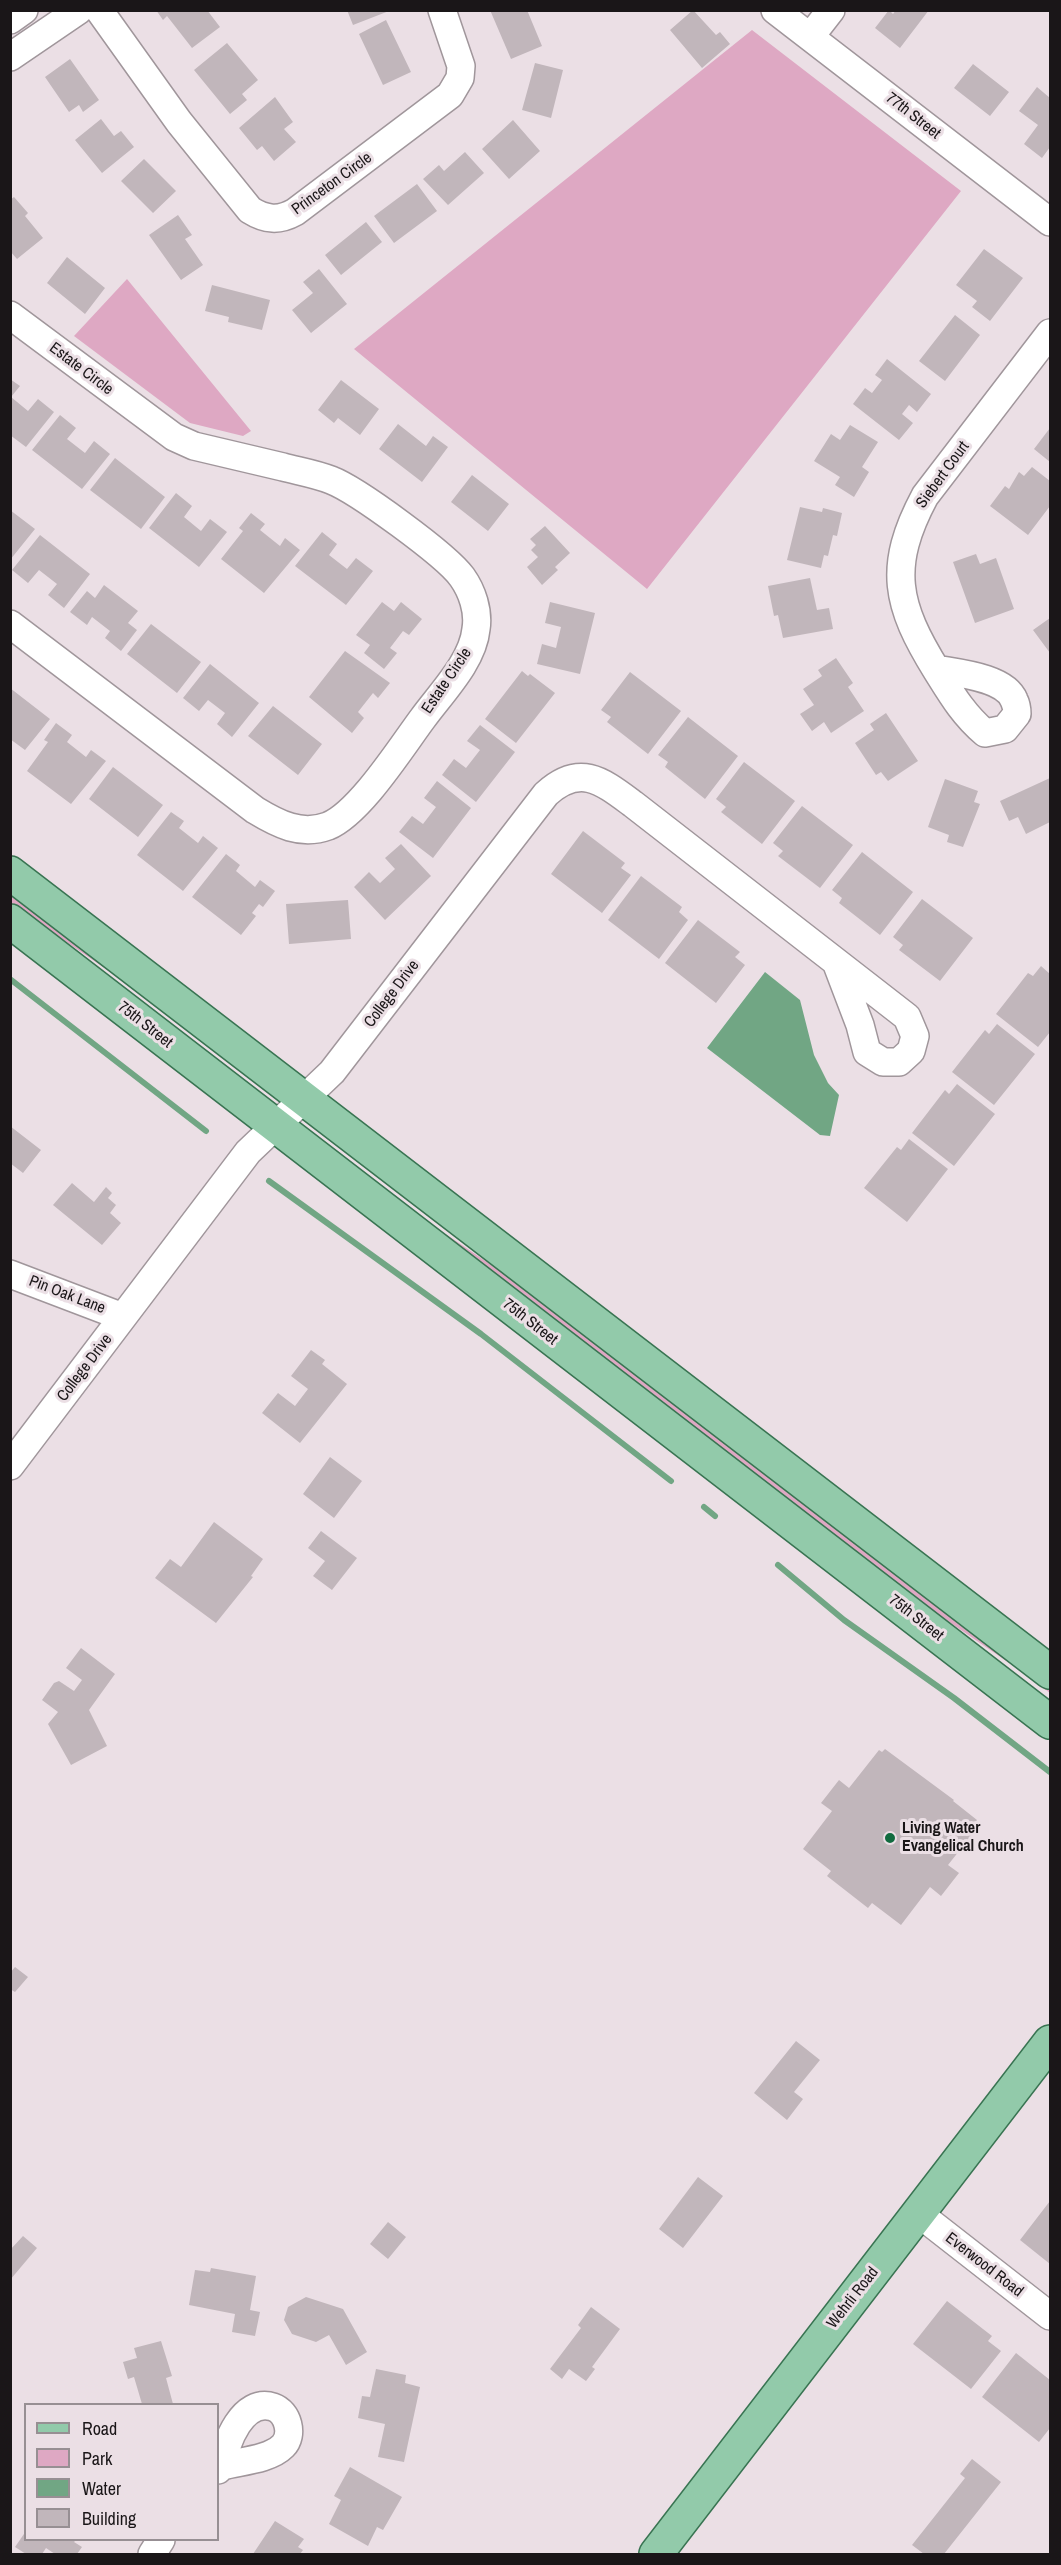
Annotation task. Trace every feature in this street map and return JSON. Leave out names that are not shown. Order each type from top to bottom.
[{"type":"main road","points":[[10,873],[1050,1672]]},
{"type":"main road","name":"75th Street","points":[[10,921],[1050,1722]]},
{"type":"main road","name":"Wehrli Road","points":[[656,2554],[1050,2042]]},
{"type":"street","points":[[10,20],[24,10]]},
{"type":"street","points":[[10,57],[79,10]]},
{"type":"street","name":"Princeton Circle","points":[[99,10],[179,122],[250,210],[261,217],[271,219],[288,216],[295,212],[450,95],[460,78],[461,66],[442,10]]},
{"type":"street","name":"77th Street","points":[[775,10],[1050,222]]},
{"type":"street","points":[[810,38],[831,10]]},
{"type":"street","name":"Estate Circle","points":[[10,315],[174,437],[194,446],[332,480],[364,498],[458,572],[471,593],[476,609],[477,627],[471,647],[458,671],[371,787],[344,815],[329,826],[314,830],[297,829],[279,824],[255,810],[10,624]]},
{"type":"street","name":"Siebert Court","points":[[936,669],[916,637],[905,610],[901,584],[901,558],[906,536],[925,496],[1050,333]]},
{"type":"street","name":"College Drive","points":[[10,1466],[248,1152],[332,1072],[546,794],[557,783],[569,778],[592,779],[604,783],[836,962]]},
{"type":"street","name":"Pin Oak Lane","points":[[10,1274],[123,1317]]},
{"type":"street","name":"Everwood Road","points":[[918,2213],[1050,2316]]},
{"type":"street","points":[[152,2554],[160,2541]]},
{"type":"green space","points":[[752,30],[961,191],[647,589],[354,349]]},
{"type":"green space","points":[[127,279],[251,431],[243,436],[190,423],[74,336]]},
{"type":"green space","points":[[10,889],[141,993],[11,904]]},
{"type":"green space","points":[[419,1216],[574,1321],[1050,1687],[1050,1693],[876,1572]]},
{"type":"water","points":[[765,972],[800,1000],[814,1055],[828,1083],[839,1095],[830,1136],[820,1135],[707,1048]]},
{"type":"building","points":[[156,10],[207,10],[220,27],[192,48],[167,16],[163,20]]},
{"type":"building","points":[[347,10],[389,10],[389,11],[353,25]]},
{"type":"building","points":[[490,10],[527,10],[542,46],[511,59]]},
{"type":"building","points":[[693,10],[716,35],[720,32],[730,44],[702,68],[670,30]]},
{"type":"building","points":[[889,10],[893,14],[896,10],[929,10],[900,48],[875,28]]},
{"type":"building","points":[[386,20],[411,72],[383,85],[359,34]]},
{"type":"building","points":[[227,43],[258,80],[242,94],[247,100],[230,114],[194,70]]},
{"type":"building","points":[[70,59],[99,100],[83,112],[79,105],[69,112],[45,77]]},
{"type":"building","points":[[535,63],[563,70],[551,118],[522,110]]},
{"type":"building","points":[[973,64],[1009,92],[990,116],[954,88]]},
{"type":"building","points":[[1037,87],[1050,98],[1050,147],[1042,158],[1024,144],[1038,125],[1019,111]]},
{"type":"building","points":[[275,97],[293,122],[284,129],[296,142],[274,161],[262,146],[257,150],[239,128]]},
{"type":"building","points":[[101,119],[114,136],[121,131],[134,147],[102,173],[75,140]]},
{"type":"building","points":[[513,120],[540,151],[509,179],[482,149]]},
{"type":"building","points":[[465,152],[484,173],[448,205],[423,179],[439,165],[444,171]]},
{"type":"building","points":[[144,159],[176,191],[153,213],[121,181]]},
{"type":"building","points":[[417,184],[437,211],[394,243],[374,216]]},
{"type":"building","points":[[14,197],[28,213],[25,216],[43,238],[17,259],[10,251],[10,200]]},
{"type":"building","points":[[178,215],[192,235],[185,239],[203,265],[181,280],[149,235]]},
{"type":"building","points":[[366,222],[382,242],[341,275],[325,255]]},
{"type":"building","points":[[984,249],[1023,278],[990,321],[972,307],[977,301],[956,285]]},
{"type":"building","points":[[67,257],[105,288],[85,314],[47,283]]},
{"type":"building","points":[[319,269],[347,304],[311,333],[292,310],[313,293],[303,282]]},
{"type":"building","points":[[212,285],[270,300],[262,330],[228,322],[229,317],[205,311]]},
{"type":"building","points":[[955,315],[980,335],[945,381],[919,361]]},
{"type":"building","points":[[887,359],[931,394],[917,412],[909,405],[902,414],[913,423],[899,440],[853,404],[865,388],[872,393],[882,380],[875,375]]},
{"type":"building","points":[[10,379],[20,386],[11,397],[28,411],[38,399],[54,412],[26,447],[10,435]]},
{"type":"building","points":[[341,380],[379,409],[360,435],[338,418],[334,423],[318,410]]},
{"type":"building","points":[[60,415],[76,428],[67,439],[85,453],[94,441],[110,454],[82,489],[32,450]]},
{"type":"building","points":[[398,424],[426,446],[433,436],[448,447],[422,482],[379,449]]},
{"type":"building","points":[[850,425],[878,442],[862,467],[869,472],[854,497],[835,485],[840,477],[814,461],[831,434],[840,440]]},
{"type":"building","points":[[1050,428],[1050,462],[1034,449]]},
{"type":"building","points":[[115,458],[165,497],[141,529],[90,490]]},
{"type":"building","points":[[1032,467],[1050,481],[1050,506],[1028,535],[990,506],[1005,486],[1009,489],[1019,472],[1024,476]]},
{"type":"building","points":[[472,475],[509,504],[488,531],[451,502]]},
{"type":"building","points":[[176,493],[192,506],[184,517],[201,531],[210,519],[227,532],[199,567],[149,528]]},
{"type":"building","points":[[800,507],[822,512],[823,508],[842,513],[837,536],[833,535],[828,556],[824,555],[821,568],[787,560]]},
{"type":"building","points":[[10,510],[35,529],[10,560]]},
{"type":"building","points":[[251,513],[265,524],[260,530],[280,546],[285,538],[300,550],[264,593],[221,559],[243,531],[239,528]]},
{"type":"building","points":[[545,526],[570,553],[555,567],[558,570],[542,585],[527,567],[538,557],[531,550],[536,545],[530,539]]},
{"type":"building","points":[[322,532],[337,544],[329,555],[347,569],[356,558],[373,571],[346,605],[295,566]]},
{"type":"building","points":[[40,535],[90,574],[64,608],[48,595],[57,584],[39,570],[28,583],[12,570]]},
{"type":"building","points":[[976,554],[980,564],[996,558],[1014,609],[975,623],[953,562]]},
{"type":"building","points":[[810,578],[817,610],[829,608],[833,629],[783,638],[778,615],[774,616],[768,586]]},
{"type":"building","points":[[104,585],[138,611],[128,623],[137,630],[121,651],[105,638],[110,631],[92,617],[87,625],[70,612],[87,591],[95,598]]},
{"type":"building","points":[[382,602],[394,611],[401,602],[422,619],[409,635],[403,631],[390,648],[397,653],[384,669],[364,653],[370,645],[356,635]]},
{"type":"building","points":[[550,602],[595,613],[580,674],[537,664],[542,644],[556,648],[561,627],[545,623]]},
{"type":"building","points":[[1050,618],[1050,653],[1033,630]]},
{"type":"building","points":[[151,624],[201,662],[177,693],[127,654]]},
{"type":"building","points":[[345,651],[390,683],[378,698],[373,693],[358,712],[364,718],[352,733],[309,697]]},
{"type":"building","points":[[836,658],[853,683],[848,687],[864,711],[831,733],[824,722],[812,731],[800,714],[814,705],[803,689],[822,676],[818,670]]},
{"type":"building","points":[[210,664],[259,703],[232,737],[217,724],[225,713],[208,700],[199,711],[183,698]]},
{"type":"building","points":[[522,671],[528,676],[530,674],[555,693],[516,743],[485,719]]},
{"type":"building","points":[[630,672],[681,711],[648,754],[607,722],[611,717],[601,710]]},
{"type":"building","points":[[10,688],[50,719],[25,750],[10,739]]},
{"type":"building","points":[[273,706],[322,744],[298,775],[248,736]]},
{"type":"building","points":[[886,713],[918,761],[888,781],[881,772],[876,775],[855,743],[874,730],[870,724]]},
{"type":"building","points":[[688,717],[738,756],[705,799],[665,767],[668,762],[658,755]]},
{"type":"building","points":[[56,723],[72,735],[67,742],[86,757],[91,750],[106,761],[71,804],[27,771],[48,742],[44,740]]},
{"type":"building","points":[[480,725],[515,752],[476,802],[442,775],[454,759],[466,768],[480,750],[467,741]]},
{"type":"building","points":[[744,762],[795,801],[762,844],[721,812],[726,807],[716,799]]},
{"type":"building","points":[[113,767],[163,805],[138,837],[89,799]]},
{"type":"building","points":[[1050,778],[1050,822],[1026,834],[1018,817],[1009,821],[1000,801]]},
{"type":"building","points":[[945,779],[978,791],[974,802],[980,804],[963,847],[947,842],[949,835],[928,827]]},
{"type":"building","points":[[437,781],[471,808],[433,858],[399,832],[412,816],[423,824],[436,807],[424,798]]},
{"type":"building","points":[[802,806],[853,845],[820,888],[778,856],[783,851],[773,843]]},
{"type":"building","points":[[171,812],[184,821],[179,828],[198,843],[203,836],[218,848],[183,891],[137,855]]},
{"type":"building","points":[[583,831],[625,863],[621,868],[631,875],[602,913],[551,874]]},
{"type":"building","points":[[401,844],[431,876],[385,920],[354,887],[369,872],[380,883],[395,869],[385,858]]},
{"type":"building","points":[[862,852],[913,892],[880,935],[839,903],[842,898],[832,890]]},
{"type":"building","points":[[226,854],[240,865],[236,871],[255,887],[260,880],[275,891],[263,907],[259,904],[252,913],[256,916],[241,935],[192,897]]},
{"type":"building","points":[[641,876],[682,907],[679,912],[688,920],[659,959],[608,920]]},
{"type":"building","points":[[922,899],[973,938],[940,981],[899,950],[903,945],[893,937]]},
{"type":"building","points":[[348,900],[351,939],[289,944],[286,904]]},
{"type":"building","points":[[698,920],[740,952],[735,957],[745,965],[716,1003],[665,963]]},
{"type":"building","points":[[1041,966],[1050,974],[1050,1032],[1038,1047],[996,1014],[1028,973],[1033,976]]},
{"type":"building","points":[[997,1024],[1035,1054],[994,1105],[952,1072],[985,1030],[989,1034]]},
{"type":"building","points":[[957,1084],[995,1114],[954,1166],[912,1133],[945,1090],[949,1094]]},
{"type":"building","points":[[10,1126],[41,1150],[23,1173],[10,1163]]},
{"type":"building","points":[[909,1139],[948,1169],[907,1222],[864,1188],[897,1147],[901,1150]]},
{"type":"building","points":[[72,1183],[94,1202],[106,1187],[112,1193],[108,1198],[116,1205],[110,1213],[121,1223],[102,1245],[53,1205]]},
{"type":"building","points":[[311,1350],[325,1360],[322,1364],[347,1384],[300,1443],[262,1413],[278,1393],[295,1406],[308,1389],[291,1376]]},
{"type":"building","points":[[330,1457],[362,1481],[334,1518],[303,1494]]},
{"type":"building","points":[[214,1522],[263,1559],[251,1576],[253,1577],[216,1623],[155,1578],[170,1559],[181,1567]]},
{"type":"building","points":[[321,1531],[357,1558],[332,1590],[313,1576],[325,1561],[308,1548]]},
{"type":"building","points":[[81,1648],[115,1674],[89,1710],[107,1746],[71,1765],[48,1724],[58,1712],[42,1700],[54,1683],[59,1681],[74,1691],[82,1680],[66,1668]]},
{"type":"building","name":"Living Water Evangelical Church","points":[[885,1749],[954,1800],[977,1820],[974,1824],[978,1827],[948,1865],[959,1873],[941,1896],[930,1887],[901,1925],[872,1903],[868,1908],[827,1876],[831,1871],[803,1849],[832,1811],[821,1803],[839,1780],[849,1788],[879,1750],[882,1752]]},
{"type":"building","points":[[15,1967],[28,1977],[15,1992],[10,1989],[10,1973]]},
{"type":"building","points":[[796,2041],[820,2060],[794,2092],[803,2099],[787,2120],[754,2093]]},
{"type":"building","points":[[698,2177],[723,2196],[683,2248],[659,2229]]},
{"type":"building","points":[[1050,2201],[1050,2264],[1020,2240]]},
{"type":"building","points":[[388,2222],[406,2237],[388,2259],[370,2244]]},
{"type":"building","points":[[23,2236],[37,2248],[10,2280],[10,2250]]},
{"type":"building","points":[[211,2268],[256,2276],[250,2310],[260,2312],[255,2336],[232,2332],[235,2314],[189,2305],[195,2270],[210,2272]]},
{"type":"building","points":[[306,2297],[343,2309],[367,2352],[346,2365],[329,2335],[316,2342],[292,2334],[284,2320],[288,2307]]},
{"type":"building","points":[[947,2301],[992,2336],[988,2341],[1001,2351],[971,2389],[913,2344]]},
{"type":"building","points":[[591,2307],[620,2329],[592,2367],[595,2369],[586,2381],[569,2369],[562,2379],[550,2369],[581,2328],[578,2325]]},
{"type":"building","points":[[161,2341],[172,2376],[166,2378],[173,2403],[142,2403],[134,2377],[128,2379],[123,2362],[137,2358],[134,2348]]},
{"type":"building","points":[[1016,2353],[1050,2380],[1050,2428],[1039,2442],[982,2397]]},
{"type":"building","points":[[376,2369],[406,2375],[405,2383],[420,2387],[404,2462],[378,2457],[385,2424],[358,2418],[362,2396],[370,2397]]},
{"type":"building","points":[[972,2459],[1001,2482],[944,2554],[924,2554],[912,2545],[965,2478],[960,2474]]},
{"type":"building","points":[[350,2467],[402,2497],[383,2530],[377,2527],[368,2546],[329,2524],[341,2500],[334,2496]]},
{"type":"building","points":[[275,2521],[304,2539],[298,2547],[303,2550],[300,2554],[253,2554]]},
{"type":"building","points":[[24,2534],[24,2541],[75,2541],[82,2547],[77,2554],[55,2554],[46,2548],[42,2554],[26,2554],[15,2547]]},
{"type":"waterway","points":[[10,979],[206,1131]]},
{"type":"waterway","points":[[269,1181],[481,1334],[671,1481]]},
{"type":"waterway","points":[[704,1507],[715,1516]]},
{"type":"waterway","points":[[778,1565],[844,1620],[954,1698],[1050,1772]]},
{"type":"place","name":"Living Water Evangelical Church","points":[[890,1838]]}]
